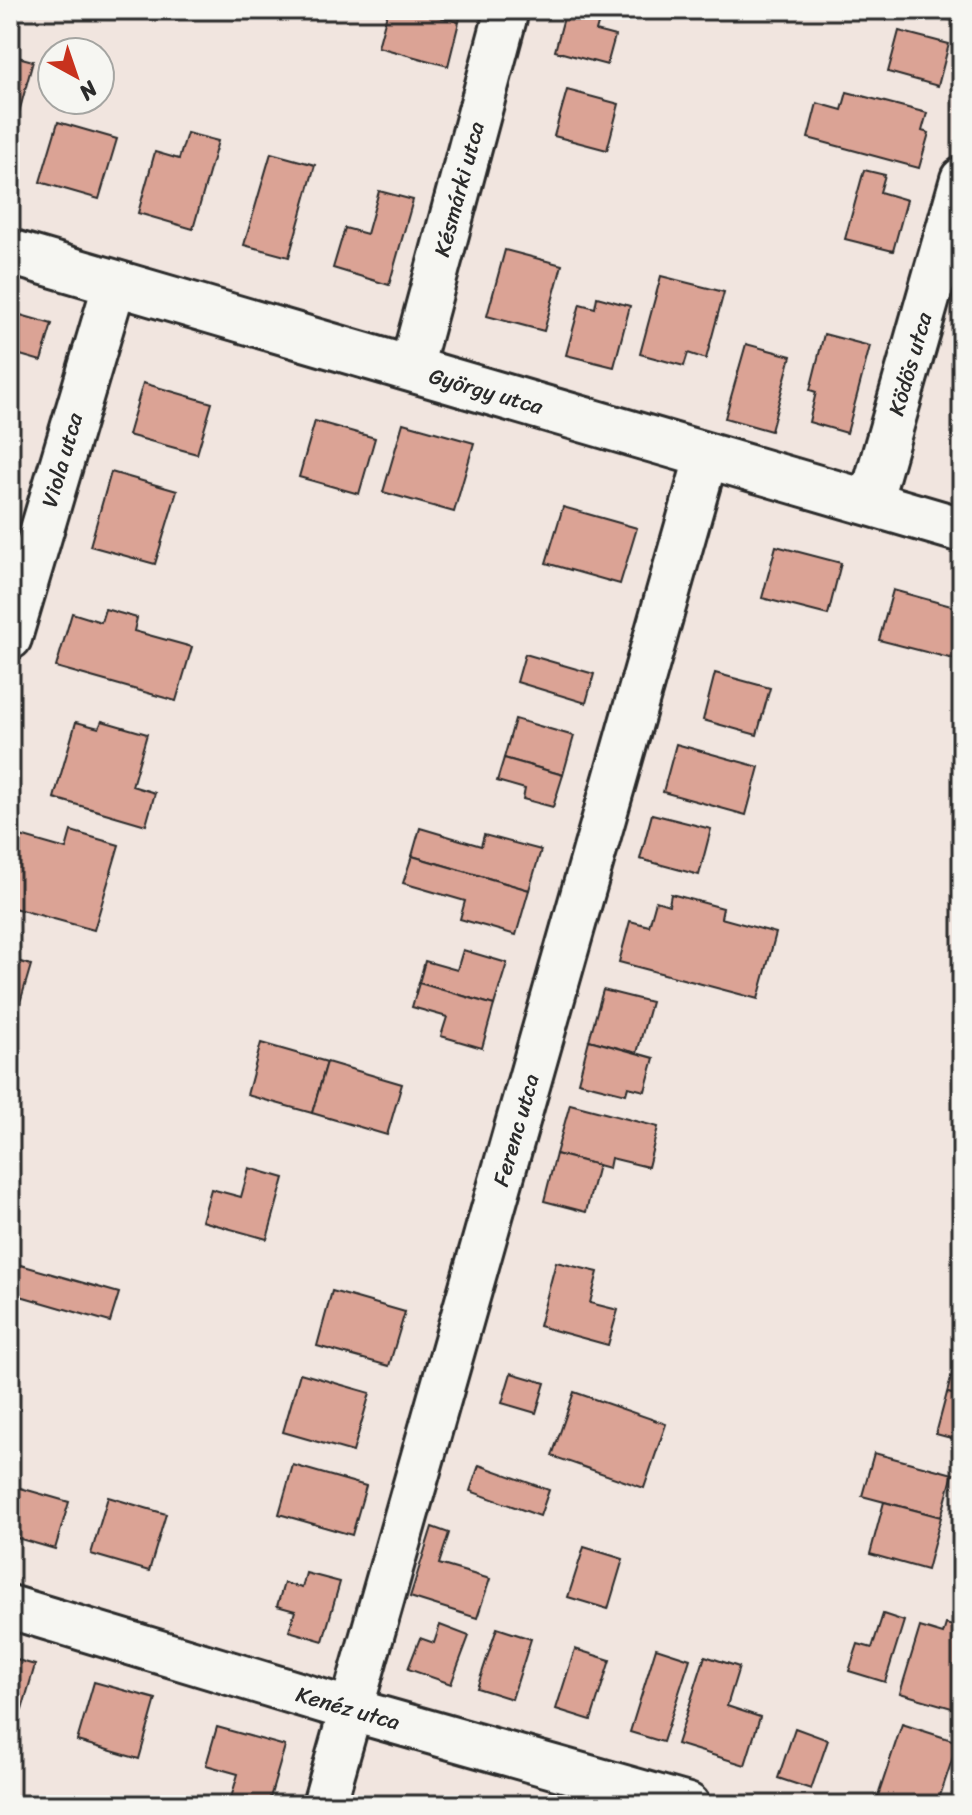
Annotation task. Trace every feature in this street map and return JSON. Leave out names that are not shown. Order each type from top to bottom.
[{"type":"street","name":"Késmárki utca","points":[[411,368],[507,10]]},
{"type":"street","name":"Ködös utca","points":[[870,503],[962,179]]},
{"type":"street","name":"György utca","points":[[10,252],[962,530]]},
{"type":"street","name":"Viola utca","points":[[10,638],[115,283]]},
{"type":"street","name":"Ferenc utca","points":[[324,1805],[707,455]]},
{"type":"street","name":"Kenéz utca","points":[[10,1607],[352,1710],[688,1805]]},
{"type":"building","points":[[388,10],[414,10],[459,22],[448,66],[378,47]]},
{"type":"building","points":[[414,10],[462,10],[459,22]]},
{"type":"building","points":[[566,10],[602,10],[596,31],[615,36],[607,65],[555,51]]},
{"type":"building","points":[[913,10],[961,10],[958,22]]},
{"type":"building","points":[[899,31],[949,44],[938,86],[888,72]]},
{"type":"building","points":[[10,55],[33,61],[12,138],[10,138]]},
{"type":"building","points":[[567,90],[619,104],[607,150],[554,136]]},
{"type":"building","points":[[847,92],[927,113],[922,131],[929,133],[919,168],[808,138],[817,103],[842,110]]},
{"type":"building","points":[[58,122],[117,139],[99,199],[40,182]]},
{"type":"building","points":[[187,133],[218,141],[193,229],[138,213],[155,152],[179,159]]},
{"type":"building","points":[[271,153],[315,165],[289,257],[244,245]]},
{"type":"building","points":[[864,170],[885,175],[880,192],[907,200],[893,251],[845,239]]},
{"type":"building","points":[[379,191],[413,200],[389,285],[333,268],[345,228],[367,234]]},
{"type":"building","points":[[505,250],[562,265],[544,331],[487,316]]},
{"type":"building","points":[[661,276],[724,292],[706,359],[688,353],[684,366],[640,354]]},
{"type":"building","points":[[597,297],[630,306],[614,367],[566,355],[580,304],[595,308]]},
{"type":"building","points":[[10,312],[52,324],[41,361],[10,352]]},
{"type":"building","points":[[824,334],[870,346],[847,433],[809,422],[816,392],[810,390]]},
{"type":"building","points":[[746,344],[791,356],[771,431],[725,418]]},
{"type":"building","points":[[143,383],[212,403],[197,454],[128,435]]},
{"type":"building","points":[[315,421],[375,438],[359,494],[299,477]]},
{"type":"building","points":[[403,423],[474,443],[454,512],[383,492]]},
{"type":"building","points":[[111,472],[177,491],[155,564],[90,546]]},
{"type":"building","points":[[563,507],[637,528],[620,584],[546,563]]},
{"type":"building","points":[[776,546],[841,563],[828,615],[762,598]]},
{"type":"building","points":[[893,590],[962,609],[961,661],[879,640]]},
{"type":"building","points":[[105,609],[137,618],[134,631],[192,647],[176,701],[56,667],[72,613],[101,622]]},
{"type":"building","points":[[525,654],[594,674],[586,703],[517,682]]},
{"type":"building","points":[[715,673],[770,688],[757,735],[703,720]]},
{"type":"building","points":[[515,719],[574,736],[563,775],[504,758]]},
{"type":"building","points":[[102,721],[147,734],[132,786],[155,793],[146,825],[54,798],[76,722],[99,728]]},
{"type":"building","points":[[676,744],[759,767],[746,815],[663,792]]},
{"type":"building","points":[[504,758],[563,775],[553,807],[523,799],[525,789],[497,781]]},
{"type":"building","points":[[652,814],[711,829],[699,875],[640,859]]},
{"type":"building","points":[[420,828],[481,846],[484,835],[541,850],[529,890],[412,856]]},
{"type":"building","points":[[71,831],[119,845],[94,930],[10,907],[10,861],[17,835],[66,849]]},
{"type":"building","points":[[412,856],[529,890],[516,935],[460,919],[465,901],[403,883]]},
{"type":"building","points":[[671,894],[723,908],[721,918],[776,933],[758,999],[619,962],[630,921],[649,926],[656,901],[669,905]]},
{"type":"building","points":[[463,950],[507,963],[494,1005],[419,983],[425,961],[457,970]]},
{"type":"building","points":[[10,959],[31,965],[12,1030],[10,1030]]},
{"type":"building","points":[[419,983],[494,1005],[482,1048],[441,1036],[447,1017],[412,1007]]},
{"type":"building","points":[[603,990],[651,1002],[637,1053],[589,1040]]},
{"type":"building","points":[[589,1040],[654,1058],[645,1091],[628,1087],[626,1094],[578,1082]]},
{"type":"building","points":[[261,1043],[327,1062],[312,1113],[247,1095]]},
{"type":"building","points":[[327,1062],[402,1084],[387,1135],[312,1113]]},
{"type":"building","points":[[570,1104],[658,1127],[648,1167],[611,1158],[609,1168],[556,1154]]},
{"type":"building","points":[[556,1154],[598,1165],[586,1212],[544,1201]]},
{"type":"building","points":[[249,1168],[284,1178],[267,1239],[202,1221],[211,1189],[241,1197]]},
{"type":"building","points":[[556,1262],[598,1272],[590,1303],[618,1310],[608,1345],[539,1326]]},
{"type":"building","points":[[17,1264],[119,1293],[110,1322],[10,1293]]},
{"type":"building","points":[[332,1291],[405,1312],[389,1366],[317,1346]]},
{"type":"building","points":[[958,1351],[962,1352],[962,1396],[947,1393]]},
{"type":"building","points":[[300,1373],[370,1393],[353,1452],[283,1432]]},
{"type":"building","points":[[511,1373],[545,1383],[536,1413],[502,1403]]},
{"type":"building","points":[[574,1392],[666,1424],[644,1488],[552,1456]]},
{"type":"building","points":[[947,1393],[962,1396],[962,1441],[936,1434]]},
{"type":"building","points":[[874,1453],[953,1474],[941,1517],[862,1496]]},
{"type":"building","points":[[293,1465],[366,1486],[352,1535],[279,1514]]},
{"type":"building","points":[[479,1465],[549,1490],[540,1516],[470,1491]]},
{"type":"building","points":[[10,1485],[69,1502],[55,1549],[10,1536]]},
{"type":"building","points":[[108,1497],[166,1514],[149,1571],[91,1554]]},
{"type":"building","points":[[884,1502],[941,1517],[927,1570],[870,1554]]},
{"type":"building","points":[[432,1527],[449,1533],[439,1564],[490,1579],[477,1618],[410,1597]]},
{"type":"building","points":[[584,1547],[623,1559],[608,1609],[568,1597]]},
{"type":"building","points":[[306,1573],[340,1582],[323,1641],[289,1631],[295,1611],[277,1606],[284,1583],[302,1588]]},
{"type":"building","points":[[883,1614],[904,1621],[885,1682],[849,1671],[858,1644],[872,1648]]},
{"type":"building","points":[[946,1624],[962,1629],[962,1711],[900,1693],[920,1627],[943,1634]]},
{"type":"building","points":[[440,1625],[469,1636],[451,1684],[408,1669],[420,1638],[434,1643]]},
{"type":"building","points":[[497,1628],[531,1639],[512,1699],[477,1688]]},
{"type":"building","points":[[656,1648],[690,1659],[663,1742],[630,1732]]},
{"type":"building","points":[[575,1649],[610,1660],[591,1720],[556,1709]]},
{"type":"building","points":[[705,1656],[739,1667],[727,1706],[760,1717],[745,1765],[677,1744]]},
{"type":"building","points":[[10,1658],[35,1665],[22,1710],[12,1707],[10,1713]]},
{"type":"building","points":[[94,1682],[156,1699],[139,1759],[77,1741]]},
{"type":"building","points":[[902,1724],[958,1742],[937,1805],[875,1805]]},
{"type":"building","points":[[217,1727],[285,1746],[268,1805],[229,1805],[238,1774],[206,1765]]},
{"type":"building","points":[[795,1728],[828,1740],[811,1789],[778,1778]]},
{"type":"building","points":[[435,1796],[464,1805],[433,1805]]}]
